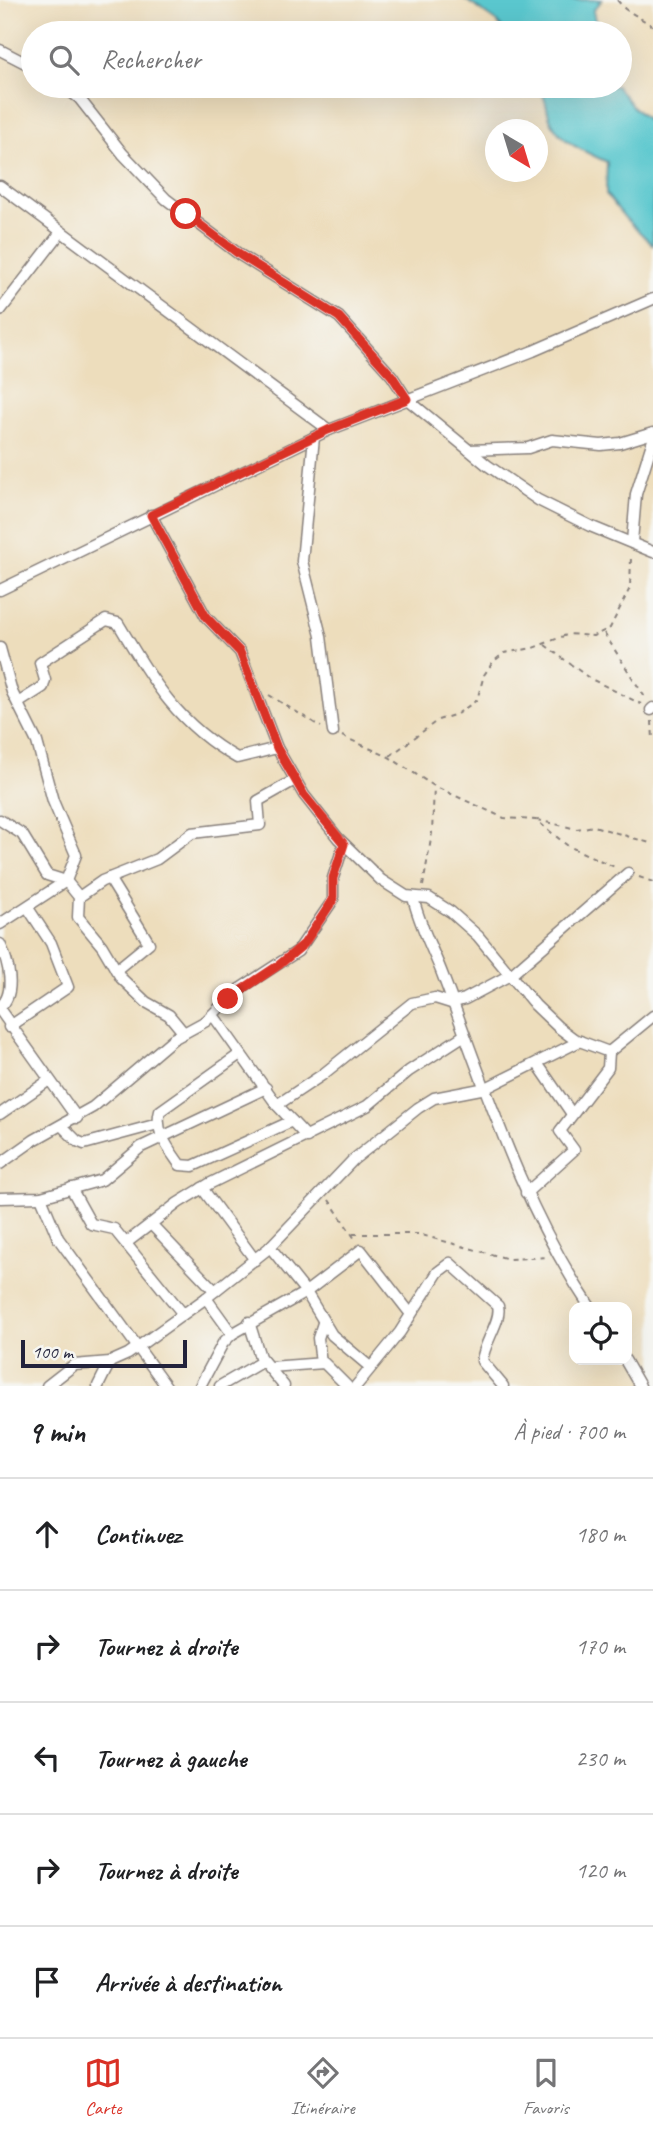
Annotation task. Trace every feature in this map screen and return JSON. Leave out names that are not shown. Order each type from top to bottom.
[{"type":"street","points":[[0,50],[21,61]]},
{"type":"street","points":[[78,98],[122,154],[166,199],[240,255],[339,317],[392,376],[407,399],[469,450],[538,500],[590,526],[653,552]]},
{"type":"street","points":[[0,186],[328,430]]},
{"type":"street","points":[[0,311],[61,232]]},
{"type":"street","points":[[0,590],[328,430],[533,351],[653,299]]},
{"type":"street","points":[[469,450],[528,448],[552,440],[601,445],[620,443],[653,433]]},
{"type":"street","points":[[314,437],[302,561],[321,636],[333,732]]},
{"type":"street","points":[[632,542],[636,494],[653,440]]},
{"type":"street","points":[[151,515],[206,617],[240,652],[277,748],[295,780],[344,844],[381,880],[451,912],[478,936],[535,1005],[558,1027],[580,1041],[609,1052]]},
{"type":"street","points":[[18,703],[44,685],[40,663],[106,620],[112,620],[118,623],[170,706],[198,731],[237,758],[277,748]]},
{"type":"street","points":[[0,648],[18,703],[43,758],[48,788],[76,855],[66,881],[0,924]]},
{"type":"street","points":[[79,897],[109,878],[157,859],[192,833],[260,825],[258,801],[295,780]]},
{"type":"street","points":[[0,820],[17,828],[47,875],[66,881],[79,897],[78,917],[102,946],[116,970],[146,1002],[169,1014],[183,1032]]},
{"type":"street","points":[[1,1161],[77,1118],[183,1032],[213,1015],[235,992],[279,965],[304,944],[333,900],[333,878],[344,844]]},
{"type":"street","points":[[277,1105],[322,1075],[412,1003],[435,998],[451,1003],[465,999],[512,974],[628,873]]},
{"type":"street","points":[[109,878],[149,943],[116,970]]},
{"type":"street","points":[[417,896],[419,922],[443,977],[463,1036],[486,1087],[526,1193],[559,1257],[587,1302]]},
{"type":"street","points":[[9,1027],[68,987],[51,943],[28,908]]},
{"type":"street","points":[[0,944],[7,963],[9,984],[6,1000],[0,1011],[77,1118]]},
{"type":"street","points":[[213,1015],[277,1105],[307,1137]]},
{"type":"street","points":[[526,1193],[574,1150],[560,1131],[608,1068],[609,1052],[653,1016]]},
{"type":"street","points":[[126,1243],[202,1188],[307,1137],[324,1125],[367,1106],[409,1071],[463,1036]]},
{"type":"street","points":[[47,1386],[78,1364],[110,1362],[139,1348],[210,1295],[270,1247],[354,1160],[418,1108],[434,1098],[486,1087],[580,1041]]},
{"type":"street","points":[[240,1054],[162,1108],[158,1124],[163,1138],[180,1165],[186,1167],[292,1121]]},
{"type":"street","points":[[537,1063],[572,1114]]},
{"type":"street","points":[[1,1115],[48,1081]]},
{"type":"street","points":[[0,1198],[41,1197],[104,1179],[130,1154],[266,1088]]},
{"type":"street","points":[[62,1126],[77,1141],[84,1144],[158,1124]]},
{"type":"street","points":[[71,1188],[91,1224],[114,1229],[183,1314]]},
{"type":"street","points":[[202,1188],[255,1260]]},
{"type":"street","points":[[41,1197],[58,1238],[166,1386]]},
{"type":"street","points":[[151,1224],[210,1295],[232,1334]]},
{"type":"street","points":[[270,1247],[306,1292],[323,1323],[370,1367]]},
{"type":"street","points":[[200,1386],[223,1343],[232,1334],[306,1292],[361,1250],[410,1313]]},
{"type":"street","points":[[356,1386],[400,1332],[438,1272],[447,1263],[452,1263],[498,1306],[499,1317],[486,1339],[482,1362],[503,1386]]},
{"type":"street","points":[[249,1322],[266,1364],[284,1386]]},
{"type":"street","points":[[321,1363],[318,1338],[323,1323]]},
{"type":"street","points":[[102,1385],[100,1379],[110,1362]]},
{"type":"street","points":[[220,1386],[266,1364],[321,1363],[327,1364],[347,1386]]},
{"type":"street","points":[[628,1365],[640,1386]]},
{"type":"path","points":[[617,0],[625,9],[653,26]]},
{"type":"path","points":[[388,757],[438,720],[457,714],[477,700],[484,675],[493,662],[511,650],[543,644],[569,634],[593,636],[610,628],[630,589],[632,542]]},
{"type":"path","points":[[604,632],[652,709],[653,740]]},
{"type":"path","points":[[543,644],[589,678],[652,709]]},
{"type":"path","points":[[251,683],[333,732],[388,757],[434,786],[504,818],[536,820],[577,828],[594,826],[653,844]]},
{"type":"path","points":[[417,896],[432,833],[434,786]]},
{"type":"path","points":[[536,820],[568,846],[653,882]]},
{"type":"path","points":[[324,1194],[353,1234],[361,1250]]},
{"type":"path","points":[[353,1234],[418,1234],[509,1259],[559,1257]]},
{"type":"water","points":[[466,0],[602,0],[593,11],[595,21],[496,21]]},
{"type":"water","points":[[544,98],[626,98],[653,125],[653,245],[626,219],[606,194],[607,162],[562,137],[548,113]]},
{"type":"route","points":[[186,214],[240,255],[339,317],[352,328],[392,376],[407,399],[328,430],[151,515],[206,617],[240,652],[277,748],[304,795],[344,844],[333,878],[333,900],[304,944],[279,965],[228,999]]}]
